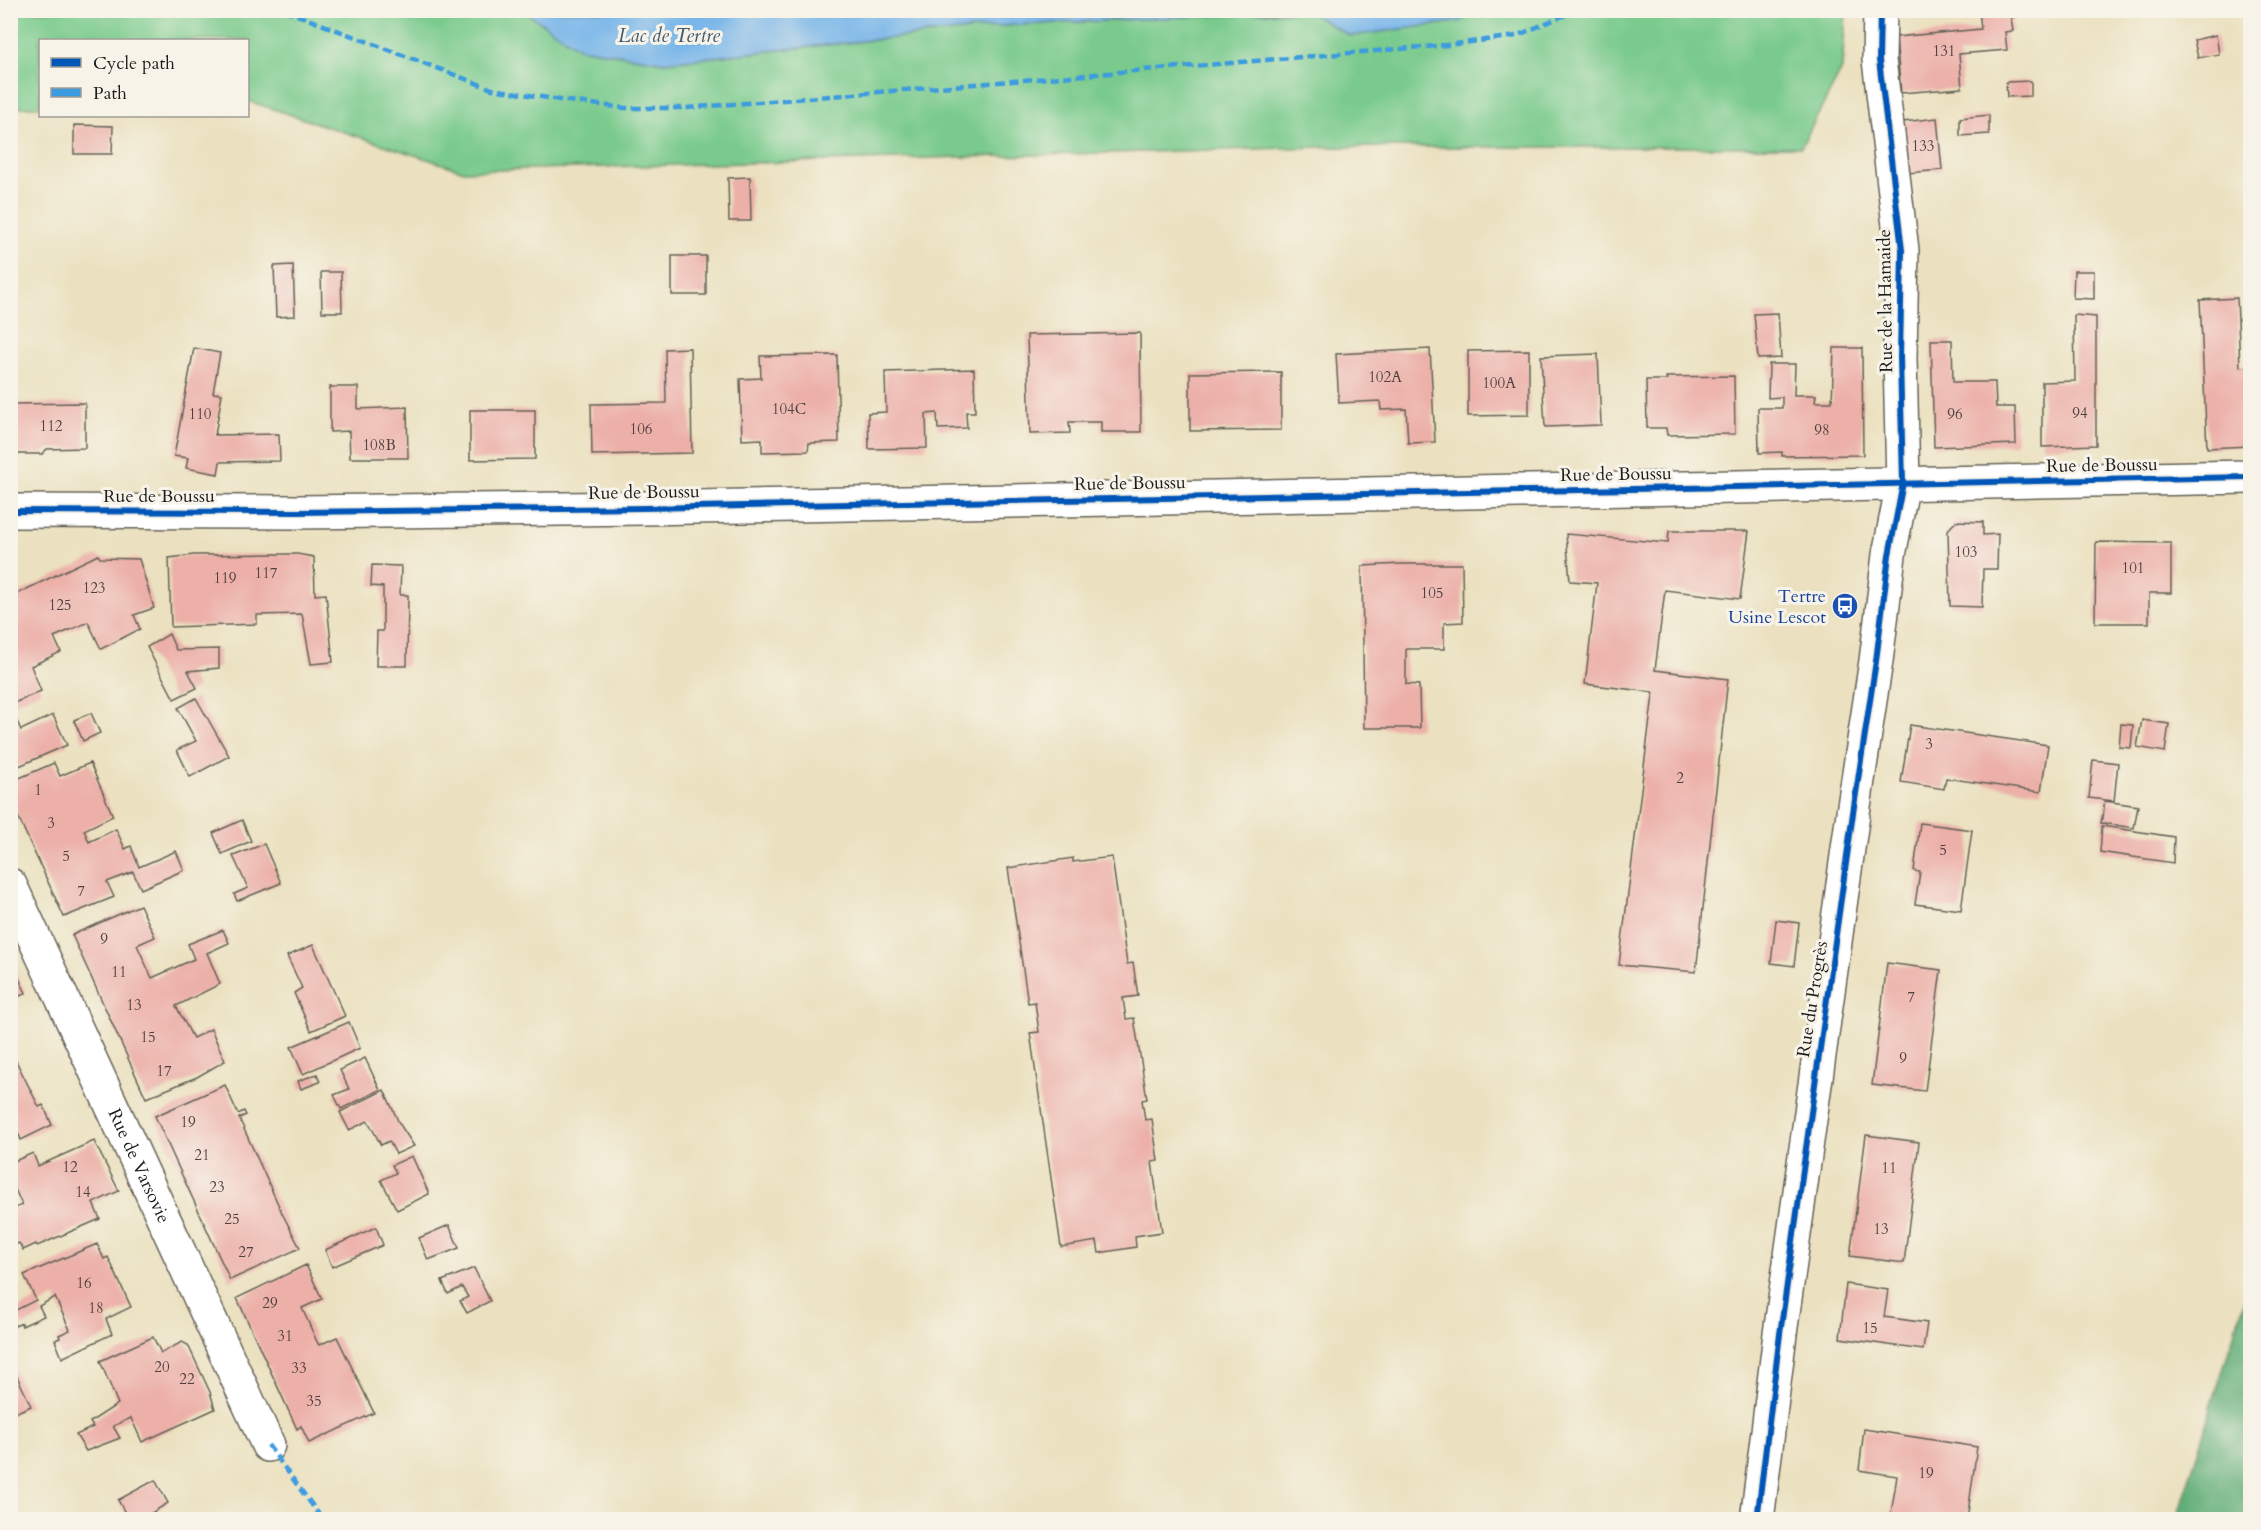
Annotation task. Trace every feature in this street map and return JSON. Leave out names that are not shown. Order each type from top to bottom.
[{"type":"street","name":"Rue de la Hamaide","points":[[1880,10],[1879,60],[1902,250],[1900,358],[1903,483]]},
{"type":"street","name":"Rue de Boussu","points":[[10,511],[297,512],[644,508],[2250,477]]},
{"type":"street","name":"Rue du Progrès","points":[[1757,1520],[1780,1334],[1876,661],[1889,555],[1903,483]]},
{"type":"street","name":"Rue de Varsovie","points":[[10,885],[268,1445]]},
{"type":"green space","points":[[11,11],[524,11],[579,48],[665,62],[1015,25],[1307,11],[1350,35],[1461,21],[1469,11],[1846,11],[1842,69],[1801,147],[1321,147],[464,171],[249,101],[249,39],[39,39],[39,107],[11,107]]},
{"type":"green space","points":[[2250,1281],[2250,1519],[2177,1519]]},
{"type":"water","name":"Lac de Tertre","points":[[524,11],[1307,11],[1015,25],[665,62],[579,48]]},
{"type":"water","points":[[1307,11],[1469,11],[1462,21],[1350,36]]},
{"type":"building","points":[[1979,10],[2035,11],[2011,18],[2013,31],[2005,32],[2007,50],[1959,54],[1962,88],[1901,93],[1896,37],[1981,29]]},
{"type":"building","points":[[2216,35],[2219,54],[2198,58],[2194,40]]},
{"type":"building","points":[[2031,81],[2031,96],[2007,97],[2006,82]]},
{"type":"building","points":[[1989,115],[1989,134],[1960,136],[1960,118]]},
{"type":"building","points":[[1937,118],[1942,170],[1907,173],[1903,122]]},
{"type":"building","points":[[74,125],[113,126],[112,154],[74,154]]},
{"type":"building","points":[[750,177],[751,221],[729,221],[728,178]]},
{"type":"building","points":[[672,256],[706,256],[706,295],[672,295]]},
{"type":"building","points":[[293,265],[295,316],[276,317],[274,266]]},
{"type":"building","points":[[2074,271],[2094,271],[2094,299],[2073,298]]},
{"type":"building","points":[[321,272],[341,272],[342,312],[322,312]]},
{"type":"building","points":[[2237,298],[2240,367],[2250,366],[2250,446],[2207,448],[2200,300]]},
{"type":"building","points":[[1778,313],[1781,358],[1758,359],[1754,314]]},
{"type":"building","points":[[2074,315],[2096,317],[2096,445],[2042,447],[2042,382],[2075,381]]},
{"type":"building","points":[[1140,333],[1141,432],[1101,432],[1101,422],[1069,422],[1070,433],[1030,434],[1027,335]]},
{"type":"building","points":[[1931,340],[1952,340],[1953,382],[1995,382],[1996,407],[2015,407],[2016,444],[1934,447]]},
{"type":"building","points":[[194,348],[220,353],[213,393],[222,394],[215,435],[279,434],[280,461],[220,462],[218,474],[186,468],[188,458],[174,456]]},
{"type":"building","points":[[690,348],[692,453],[592,455],[591,404],[666,403],[665,349]]},
{"type":"building","points":[[1834,348],[1862,348],[1863,455],[1782,456],[1782,452],[1759,453],[1758,408],[1782,408],[1782,397],[1768,398],[1769,364],[1795,364],[1794,395],[1816,395],[1815,402],[1832,402]]},
{"type":"building","points":[[1430,349],[1435,442],[1408,443],[1406,409],[1381,410],[1380,401],[1339,403],[1336,354]]},
{"type":"building","points":[[1529,350],[1529,415],[1468,416],[1468,351]]},
{"type":"building","points":[[1598,354],[1601,425],[1545,427],[1541,356]]},
{"type":"building","points":[[837,355],[839,442],[809,443],[808,451],[762,452],[762,439],[742,440],[740,379],[761,378],[760,356]]},
{"type":"building","points":[[974,369],[975,412],[966,412],[967,428],[938,429],[937,413],[926,414],[927,448],[869,449],[868,413],[886,412],[885,372]]},
{"type":"building","points":[[1281,372],[1281,430],[1190,431],[1190,373]]},
{"type":"building","points":[[1734,376],[1735,434],[1667,435],[1666,428],[1647,428],[1646,380],[1667,380],[1666,377]]},
{"type":"building","points":[[330,387],[358,387],[358,409],[407,407],[408,458],[350,458],[349,431],[330,432]]},
{"type":"building","points":[[85,403],[85,448],[47,449],[42,454],[10,454],[10,404]]},
{"type":"building","points":[[470,410],[535,410],[535,459],[470,460]]},
{"type":"building","points":[[1956,521],[1983,522],[1983,535],[1998,534],[1997,569],[1983,569],[1982,607],[1950,606],[1948,530]]},
{"type":"building","points":[[1669,531],[1749,531],[1740,599],[1665,590],[1655,670],[1728,679],[1696,972],[1619,965],[1653,695],[1652,692],[1585,684],[1597,583],[1570,581],[1566,534],[1668,543]]},
{"type":"building","points":[[2096,542],[2171,543],[2171,593],[2149,593],[2149,623],[2095,623]]},
{"type":"building","points":[[297,554],[314,557],[315,595],[326,594],[333,662],[311,664],[302,614],[257,615],[257,624],[171,627],[169,558],[194,555]]},
{"type":"building","points":[[98,555],[100,558],[139,559],[154,608],[134,615],[140,629],[101,649],[88,622],[54,637],[61,652],[31,666],[41,691],[10,705],[10,597]]},
{"type":"building","points":[[1462,564],[1463,622],[1444,623],[1444,649],[1406,649],[1406,684],[1419,685],[1420,728],[1364,728],[1362,566]]},
{"type":"building","points":[[372,565],[401,566],[400,595],[408,595],[407,666],[376,666],[377,631],[383,631],[383,587],[371,586]]},
{"type":"building","points":[[169,634],[176,650],[219,649],[219,668],[188,671],[197,688],[174,699],[147,647]]},
{"type":"building","points":[[196,698],[229,756],[190,777],[177,750],[196,741],[178,708]]},
{"type":"building","points":[[10,706],[21,730],[53,715],[67,745],[10,770],[10,745],[14,743],[10,737]]},
{"type":"building","points":[[91,713],[100,733],[83,741],[74,720]]},
{"type":"building","points":[[2142,720],[2169,724],[2165,752],[2137,747]]},
{"type":"building","points":[[2121,724],[2133,725],[2131,748],[2119,747]]},
{"type":"building","points":[[1910,725],[2048,745],[2041,792],[1946,778],[1944,789],[1901,782]]},
{"type":"building","points":[[2093,760],[2118,763],[2114,801],[2089,798]]},
{"type":"building","points":[[54,763],[60,776],[90,763],[113,816],[84,830],[89,842],[116,829],[125,849],[131,846],[139,867],[176,851],[184,870],[141,889],[133,872],[107,882],[114,897],[64,917],[10,799],[10,782]]},
{"type":"building","points":[[2105,801],[2138,806],[2134,828],[2101,823]]},
{"type":"building","points":[[242,820],[251,841],[222,854],[213,833]]},
{"type":"building","points":[[1920,823],[1972,830],[1961,910],[1915,904],[1920,872],[1914,871]]},
{"type":"building","points":[[2102,826],[2174,837],[2173,863],[2100,852]]},
{"type":"building","points":[[264,844],[281,883],[237,901],[234,894],[248,888],[233,856]]},
{"type":"building","points":[[1112,857],[1127,964],[1133,963],[1138,996],[1123,998],[1126,1019],[1134,1018],[1147,1099],[1142,1100],[1145,1120],[1152,1119],[1158,1161],[1152,1162],[1162,1232],[1135,1236],[1136,1247],[1099,1253],[1097,1241],[1061,1247],[1030,1033],[1039,1032],[1035,1002],[1028,1003],[1008,868],[1073,858],[1073,862]]},
{"type":"building","points":[[140,905],[155,937],[137,945],[152,978],[194,959],[188,944],[223,930],[229,943],[207,953],[220,984],[176,1006],[193,1038],[211,1029],[225,1061],[197,1077],[146,1098],[72,935]]},
{"type":"building","points":[[1776,920],[1799,923],[1794,966],[1771,963]]},
{"type":"building","points":[[313,945],[345,1016],[311,1031],[294,993],[302,988],[287,956]]},
{"type":"building","points":[[10,960],[26,993],[10,1001]]},
{"type":"building","points":[[1887,963],[1941,970],[1925,1091],[1872,1085]]},
{"type":"building","points":[[349,1022],[360,1048],[303,1074],[291,1047]]},
{"type":"building","points":[[14,1057],[39,1107],[43,1105],[52,1125],[21,1140],[19,1135],[10,1139],[10,1059]]},
{"type":"building","points":[[365,1058],[380,1090],[341,1109],[334,1095],[349,1089],[340,1070]]},
{"type":"building","points":[[317,1074],[320,1082],[301,1089],[298,1081]]},
{"type":"building","points":[[225,1085],[238,1114],[244,1111],[246,1115],[239,1118],[300,1248],[230,1280],[155,1116]]},
{"type":"building","points":[[384,1090],[399,1123],[414,1146],[396,1154],[389,1141],[381,1145],[368,1121],[349,1130],[340,1112]]},
{"type":"building","points":[[1866,1135],[1919,1142],[1904,1263],[1850,1256]]},
{"type":"building","points":[[94,1141],[119,1191],[93,1203],[100,1219],[37,1246],[36,1244],[23,1250],[19,1243],[10,1247],[10,1210],[22,1205],[10,1178],[10,1163],[33,1153],[38,1166]]},
{"type":"building","points":[[412,1156],[429,1194],[397,1210],[381,1180],[396,1173],[392,1165]]},
{"type":"building","points":[[449,1225],[459,1248],[428,1260],[419,1238]]},
{"type":"building","points":[[376,1227],[383,1245],[332,1267],[325,1250]]},
{"type":"building","points":[[97,1244],[104,1259],[108,1257],[131,1307],[106,1319],[112,1334],[62,1358],[55,1340],[60,1338],[59,1335],[70,1330],[55,1297],[39,1306],[44,1316],[22,1326],[22,1323],[15,1326],[10,1313],[36,1300],[24,1275]]},
{"type":"building","points":[[306,1265],[322,1299],[302,1308],[317,1342],[319,1345],[337,1337],[374,1413],[309,1443],[301,1426],[297,1429],[237,1298]]},
{"type":"building","points":[[474,1268],[490,1301],[467,1313],[460,1301],[468,1297],[462,1287],[448,1294],[442,1281]]},
{"type":"building","points":[[1846,1284],[1888,1290],[1884,1317],[1927,1323],[1923,1350],[1840,1338]]},
{"type":"building","points":[[153,1337],[161,1353],[182,1342],[188,1345],[210,1392],[215,1409],[142,1442],[131,1418],[113,1426],[120,1438],[86,1451],[76,1435],[93,1427],[90,1422],[118,1404],[100,1361]]},
{"type":"building","points":[[14,1370],[31,1406],[10,1415],[10,1372]]},
{"type":"building","points":[[1864,1429],[1977,1447],[1967,1520],[1890,1520],[1897,1476],[1859,1470]]},
{"type":"building","points":[[155,1480],[168,1503],[140,1520],[129,1520],[118,1500]]},
{"type":"marked path","points":[[284,10],[492,89],[624,108],[686,108],[1447,45],[1516,36],[1577,10]]},
{"type":"marked path","points":[[268,1445],[323,1520]]},
{"type":"cycle path","points":[[1757,1520],[1780,1334],[1876,661],[1889,555],[1903,483],[1900,358],[1902,250],[1879,60],[1880,10]]},
{"type":"cycle path","points":[[10,511],[297,512],[644,508],[2250,477]]},
{"type":"place","name":"Tertre Usine Lescot","points":[[1845,606]]}]
